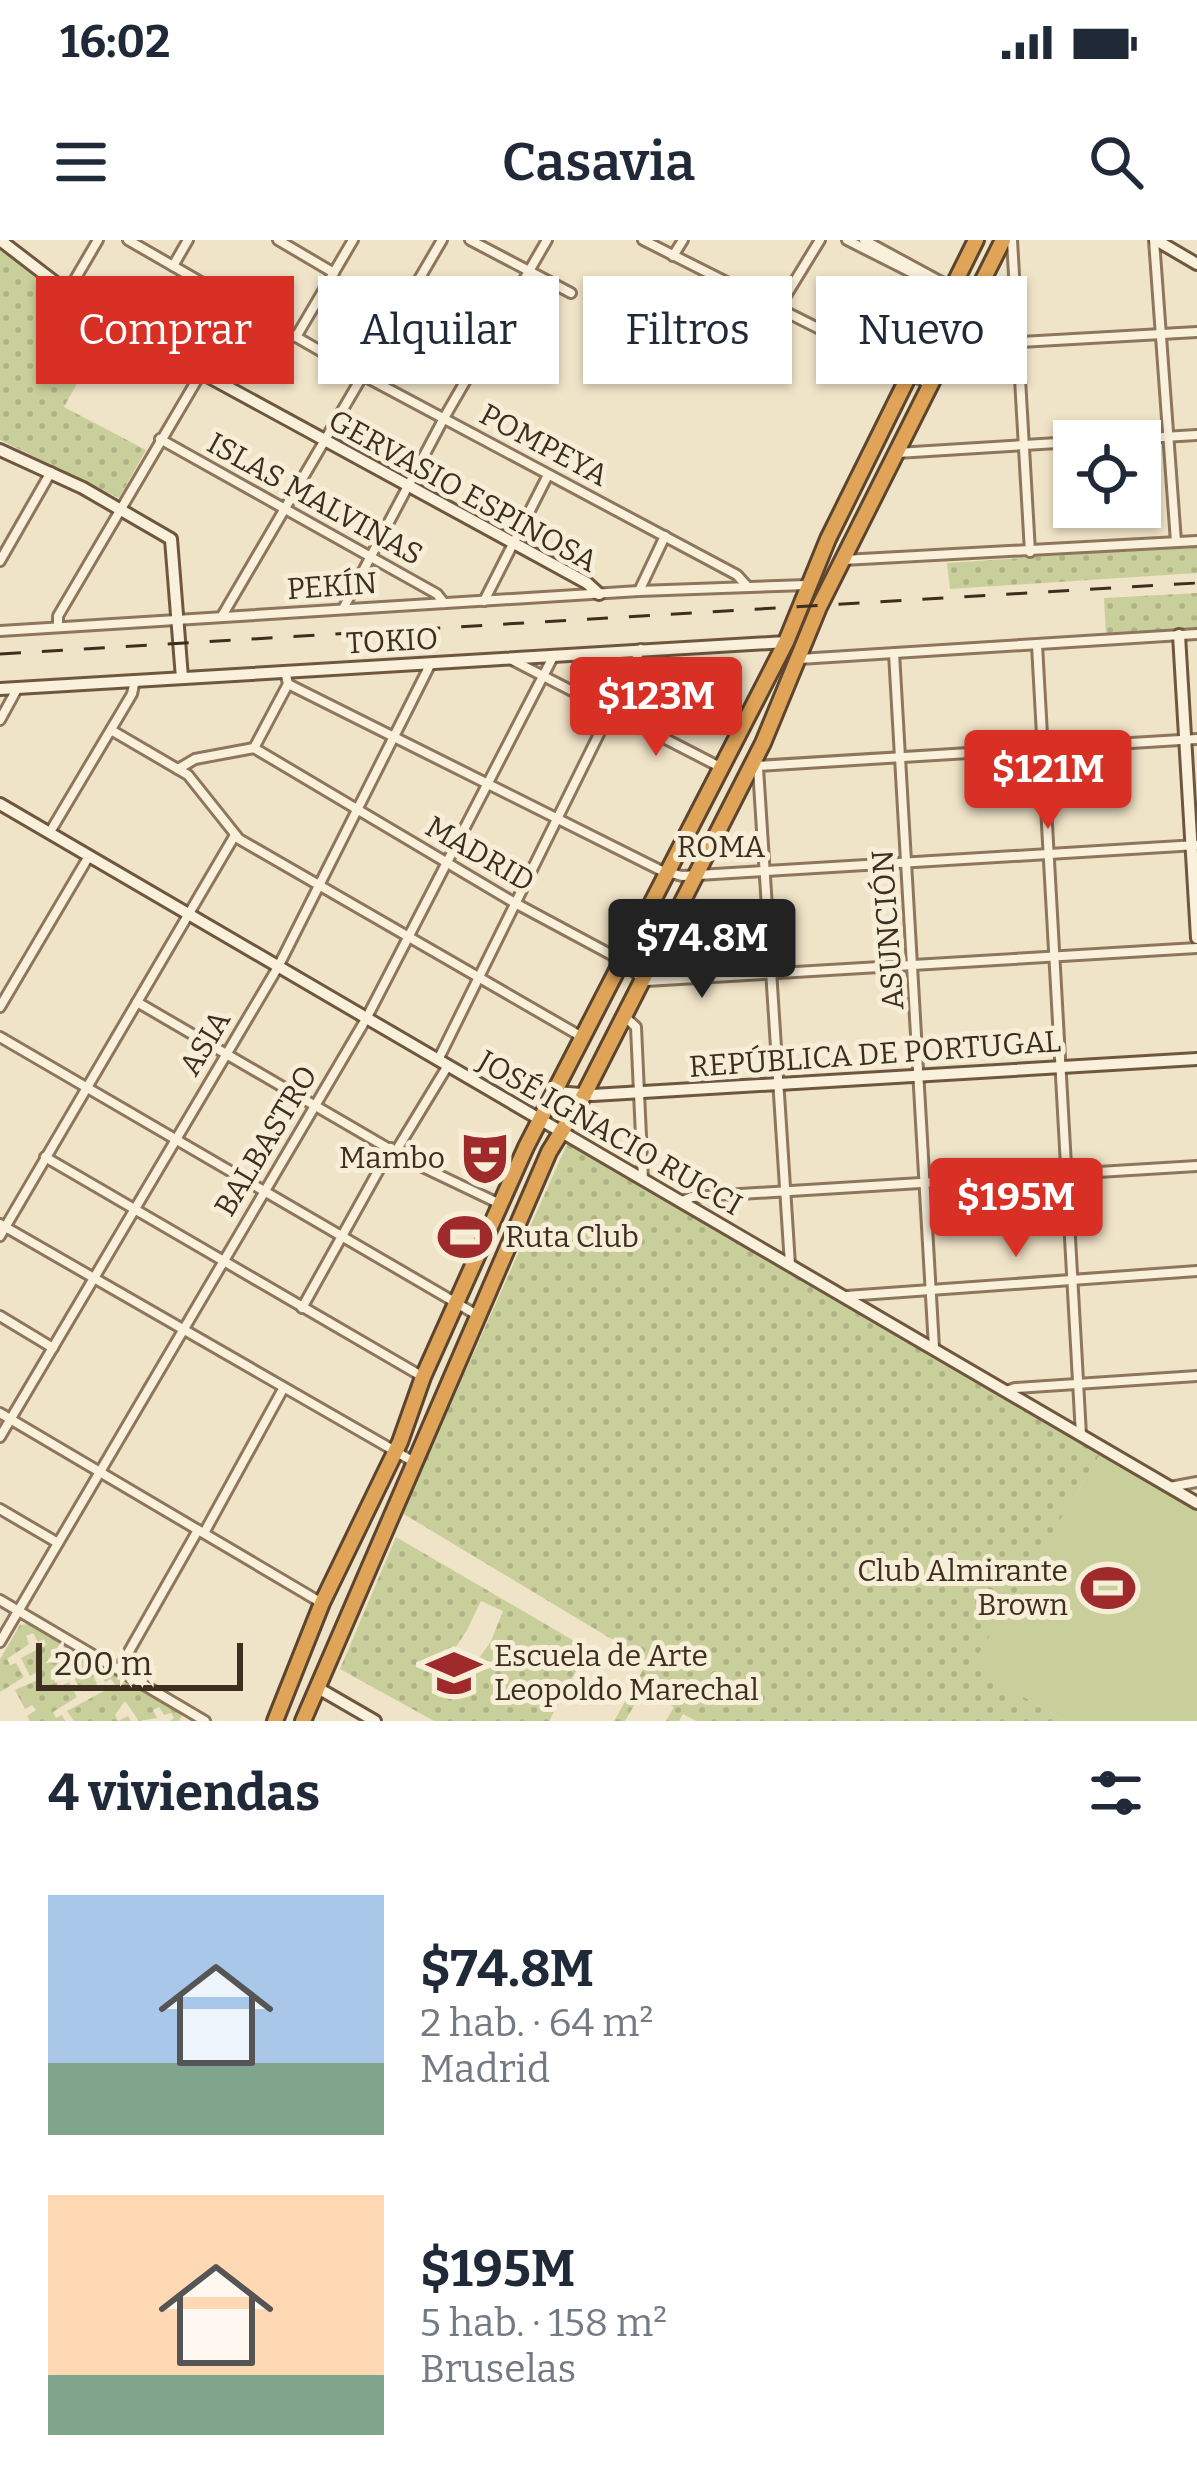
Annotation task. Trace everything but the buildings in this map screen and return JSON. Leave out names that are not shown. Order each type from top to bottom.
[{"type":"highway","points":[[959,276],[976,240]]},
{"type":"highway","points":[[985,276],[1003,240]]},
{"type":"highway","points":[[275,1721],[322,1603],[394,1454],[500,1204],[786,642],[828,539],[904,384]]},
{"type":"highway","points":[[303,1721],[417,1463],[475,1314],[560,1131],[584,1095],[693,876],[755,766],[842,560],[931,385]]},
{"type":"highway","points":[[301,1655],[328,1667]]},
{"type":"street","points":[[77,276],[98,240]]},
{"type":"street","name":"POMPEYA","points":[[128,240],[190,276]]},
{"type":"street","points":[[173,266],[188,240]]},
{"type":"street","points":[[278,240],[334,273]]},
{"type":"street","points":[[296,337],[353,240]]},
{"type":"street","points":[[421,276],[442,240]]},
{"type":"street","points":[[470,240],[571,293]]},
{"type":"street","points":[[526,276],[547,240]]},
{"type":"street","points":[[643,240],[714,276]]},
{"type":"street","points":[[674,256],[683,240]]},
{"type":"street","points":[[792,285],[820,240]]},
{"type":"street","points":[[847,240],[913,276]]},
{"type":"street","points":[[864,240],[930,276]]},
{"type":"street","points":[[1013,240],[1015,276]]},
{"type":"street","points":[[1155,240],[1197,263]]},
{"type":"street","points":[[1155,240],[1177,542]]},
{"type":"street","name":"GERVASIO ESPINOSA","points":[[3,241],[47,276]]},
{"type":"street","points":[[1027,341],[1197,332]]},
{"type":"street","name":"POMPEYA","points":[[296,337],[318,350]]},
{"type":"street","points":[[58,627],[58,616],[193,384]]},
{"type":"street","name":"GERVASIO ESPINOSA","points":[[221,384],[513,542],[599,594]]},
{"type":"street","points":[[222,617],[359,384]]},
{"type":"street","name":"POMPEYA","points":[[379,384],[736,575],[747,586]]},
{"type":"street","points":[[343,609],[463,384]]},
{"type":"street","points":[[1020,384],[1030,552]]},
{"type":"street","points":[[1161,437],[1197,435]]},
{"type":"street","name":"ISLAS MALVINAS","points":[[160,439],[437,594],[444,603]]},
{"type":"street","points":[[896,453],[1053,443]]},
{"type":"street","points":[[0,450],[51,472],[171,539],[182,678]]},
{"type":"street","points":[[0,561],[51,472]]},
{"type":"street","points":[[484,601],[548,475]]},
{"type":"street","points":[[639,591],[664,536]]},
{"type":"street","points":[[842,560],[1197,542]]},
{"type":"street","name":"PEKÍN","points":[[0,632],[639,591],[811,585]]},
{"type":"street","points":[[799,658],[1197,634]]},
{"type":"street","points":[[1180,635],[1191,740],[1197,938]]},
{"type":"street","name":"TOKIO","points":[[0,689],[182,678],[286,678],[507,657],[786,642]]},
{"type":"street","points":[[1037,645],[1081,1436]]},
{"type":"street","points":[[302,1308],[442,1064],[515,903],[641,649]]},
{"type":"street","name":"ASUNCIÓN","points":[[894,653],[934,1348]]},
{"type":"street","name":"BALBASTRO","points":[[0,1642],[366,1019],[554,654]]},
{"type":"street","points":[[507,657],[721,767]]},
{"type":"street","name":"ASIA","points":[[0,1437],[278,967],[431,663]]},
{"type":"street","points":[[178,769],[195,759],[254,748],[286,678]]},
{"type":"street","name":"ROMA","points":[[286,678],[487,785],[668,873],[693,876],[1194,846]]},
{"type":"street","points":[[50,832],[132,694],[135,680]]},
{"type":"street","points":[[0,720],[18,688]]},
{"type":"street","points":[[111,730],[196,783],[235,835],[583,1038]]},
{"type":"street","points":[[790,1265],[755,766],[1191,740]]},
{"type":"street","name":"MADRID","points":[[254,748],[622,962],[643,979]]},
{"type":"street","name":"JOSÉ IGNACIO RUCCI","points":[[1,807],[1197,1503]]},
{"type":"street","points":[[235,835],[2,1229],[417,1463]]},
{"type":"street","points":[[0,1007],[89,855]]},
{"type":"street","points":[[643,979],[772,976],[1197,948]]},
{"type":"street","points":[[137,1002],[314,1106],[500,1204]]},
{"type":"street","points":[[624,1016],[637,1027],[644,1181]]},
{"type":"street","points":[[0,1037],[475,1314]]},
{"type":"street","name":"REPÚBLICA DE PORTUGAL","points":[[556,1092],[584,1095],[1197,1059]]},
{"type":"street","points":[[45,1157],[423,1377]]},
{"type":"street","points":[[680,1202],[784,1190],[1197,1166]]},
{"type":"street","points":[[843,1297],[1197,1271]]},
{"type":"street","points":[[0,1316],[53,1348]]},
{"type":"street","points":[[1006,1391],[1197,1376]]},
{"type":"street","points":[[119,1669],[283,1389]]},
{"type":"street","points":[[0,1413],[322,1603]]},
{"type":"street","points":[[1170,1487],[1197,1482]]},
{"type":"street","points":[[0,1509],[58,1543]]},
{"type":"street","points":[[0,1600],[119,1669],[186,1717],[205,1721]]},
{"type":"street","points":[[318,1688],[376,1721]]},
{"type":"green space","points":[[0,249],[36,276],[36,384],[77,384],[64,407],[146,450],[119,498],[0,440]]},
{"type":"green space","points":[[1197,546],[1197,573],[950,589],[947,563]]},
{"type":"green space","points":[[1197,593],[1197,629],[1106,636],[1104,598]]},
{"type":"green space","points":[[568,1142],[1101,1453],[972,1666],[1065,1721],[696,1721],[683,1714],[679,1721],[666,1721],[674,1707],[643,1690],[625,1721],[614,1721],[648,1661],[402,1513]]},
{"type":"green space","name":"Club Almirante Brown","points":[[1101,1453],[1197,1510],[1197,1721],[1065,1721],[971,1666]]},
{"type":"green space","points":[[396,1537],[588,1649],[549,1721],[434,1721],[340,1669]],"holes":[[[481,1601],[503,1611],[491,1641],[453,1696],[435,1679]]]},
{"type":"green space","points":[[28,1624],[182,1715],[179,1721],[170,1721],[171,1713],[164,1715],[159,1707],[153,1710],[157,1718],[139,1721],[125,1701],[115,1715],[118,1721],[74,1721],[67,1711],[115,1685],[99,1673],[94,1677],[97,1684],[83,1692],[66,1667],[56,1681],[59,1687],[69,1682],[77,1697],[53,1712],[65,1721],[30,1721],[27,1716],[36,1710],[32,1705],[25,1709],[15,1690],[40,1679],[37,1672],[30,1676],[21,1658],[46,1645],[44,1639],[38,1642],[33,1633],[26,1636],[29,1644],[7,1659],[10,1665],[16,1663],[24,1677],[0,1692],[0,1659],[20,1625]]},
{"type":"railway","points":[[0,654],[1197,583]]},
{"type":"place","name":"Mambo","points":[[485,1158]]},
{"type":"place","name":"Ruta Club","points":[[465,1237]]},
{"type":"place","name":"Club Almirante Brown","points":[[1108,1588]]},
{"type":"place","name":"Escuela de Arte Leopoldo Marechal","points":[[454,1673]]}]
